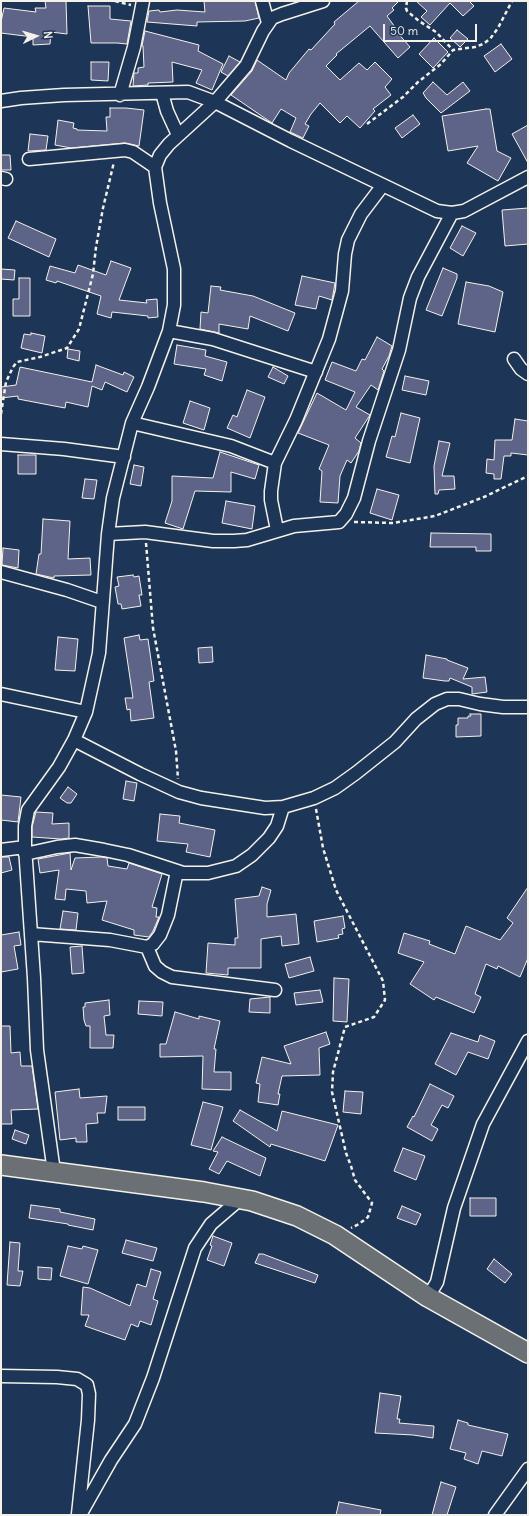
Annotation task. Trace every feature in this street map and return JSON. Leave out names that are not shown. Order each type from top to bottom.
[{"type":"main road","points":[[1,1165],[204,1192],[252,1201],[297,1216],[335,1235],[428,1297],[528,1353]]},
{"type":"street","points":[[262,1],[268,23]]},
{"type":"street","points":[[54,1172],[37,1050],[25,850],[25,826],[28,810],[59,766],[74,740],[86,712],[98,653],[108,534],[114,498],[132,423],[148,387],[169,331],[174,305],[174,269],[160,203],[155,167],[160,155],[178,135],[215,102],[246,66],[272,18],[323,1]]},
{"type":"street","points":[[120,95],[134,47],[143,4]]},
{"type":"street","points":[[1,101],[64,95],[120,95],[188,92],[215,102],[292,142],[437,211],[452,213],[464,211],[528,177]]},
{"type":"street","points":[[162,93],[167,111],[178,135]]},
{"type":"street","points":[[29,159],[125,150],[132,152],[155,167]]},
{"type":"street","points":[[276,530],[270,490],[275,463],[324,355],[336,317],[342,291],[345,254],[348,240],[361,214],[383,186]]},
{"type":"street","points":[[108,534],[145,532],[213,541],[234,541],[247,540],[276,530],[294,526],[339,522],[346,514],[354,498],[369,441],[399,350],[410,298],[418,277],[452,213]]},
{"type":"street","points":[[169,331],[213,339],[316,372]]},
{"type":"street","points":[[514,359],[521,369],[528,374]]},
{"type":"street","points":[[132,423],[231,446],[275,463]]},
{"type":"street","points":[[1,444],[64,449],[124,457]]},
{"type":"street","points":[[1,572],[67,590],[102,602]]},
{"type":"street","points":[[1,694],[86,712]]},
{"type":"street","points":[[74,740],[179,792],[201,798],[266,808],[283,807],[314,798],[335,788],[395,742],[416,719],[435,704],[447,699],[459,699],[503,707],[528,707]]},
{"type":"street","points":[[1,850],[25,850],[66,846],[88,847],[128,855],[177,871],[208,873],[236,866],[252,856],[269,838],[277,826],[283,807]]},
{"type":"street","points":[[31,934],[110,940],[147,947],[153,944],[160,935],[168,916],[177,871]]},
{"type":"street","points":[[147,947],[155,966],[162,972],[172,977],[275,990]]},
{"type":"street","points":[[428,1297],[437,1282],[454,1208],[483,1124],[528,1041]]},
{"type":"street","points":[[79,1515],[111,1460],[135,1424],[153,1378],[195,1248],[211,1224],[240,1199]]},
{"type":"street","points":[[1,1376],[57,1377],[77,1379],[87,1385],[89,1394],[88,1420],[79,1515]]},
{"type":"street","points":[[495,1515],[528,1469]]},
{"type":"path","points":[[115,1],[143,4]]},
{"type":"path","points":[[407,1],[407,11],[436,32],[453,50]]},
{"type":"path","points":[[367,124],[403,97],[418,82],[441,64],[453,50],[475,47],[490,39],[498,28],[512,1]]},
{"type":"path","points":[[1,414],[6,382],[17,362],[40,357],[67,348],[79,329],[93,274],[103,208],[117,150]]},
{"type":"path","points":[[339,522],[393,524],[435,516],[484,497],[528,476]]},
{"type":"path","points":[[145,532],[153,628],[176,751],[179,792]]},
{"type":"path","points":[[314,798],[322,848],[336,890],[383,981],[385,1000],[374,1017],[345,1027],[333,1072],[332,1092],[346,1153],[355,1180],[372,1203],[368,1217],[346,1232],[335,1235]]},
{"type":"building","points":[[45,1],[66,1],[67,34],[51,32],[50,44],[33,45],[33,37],[1,33],[1,22],[4,8],[36,12],[35,8],[46,8]]},
{"type":"building","points":[[204,1],[255,1],[259,18],[245,21],[197,22],[197,26],[147,22],[149,11],[159,10],[160,12],[177,10],[205,12]]},
{"type":"building","points":[[359,1],[399,1],[392,8],[394,10],[387,16],[397,30],[396,31],[410,47],[398,58],[370,26],[336,54],[337,55],[326,66],[340,80],[359,63],[367,70],[375,62],[392,79],[385,87],[391,95],[373,109],[375,111],[360,128],[347,116],[340,123],[320,103],[305,124],[309,126],[303,138],[290,132],[296,118],[281,109],[272,123],[231,95],[252,71],[257,60],[286,80],[289,73],[309,49],[311,50],[335,24],[334,22]]},
{"type":"building","points":[[416,1],[469,1],[474,6],[463,16],[450,3],[430,25],[421,17],[427,11]]},
{"type":"building","points":[[88,6],[110,6],[110,19],[131,21],[127,44],[91,43]]},
{"type":"building","points":[[457,30],[468,39],[460,47],[450,38]]},
{"type":"building","points":[[145,31],[199,45],[198,51],[223,64],[212,90],[196,83],[202,70],[172,62],[173,82],[148,83],[148,85],[133,86],[134,73],[138,73],[138,68],[144,67],[142,46]]},
{"type":"building","points":[[434,38],[448,52],[433,68],[419,54]]},
{"type":"building","points":[[501,44],[512,59],[495,72],[484,56]]},
{"type":"building","points":[[229,56],[240,62],[228,76],[221,72]]},
{"type":"building","points":[[91,62],[109,62],[108,81],[91,80]]},
{"type":"building","points":[[433,82],[447,95],[463,82],[470,91],[441,113],[423,93]]},
{"type":"building","points":[[110,108],[144,110],[139,146],[125,143],[71,148],[55,145],[58,120],[74,123],[73,128],[77,130],[107,131],[106,117],[110,117]]},
{"type":"building","points":[[490,109],[497,151],[511,158],[498,181],[467,163],[478,146],[448,151],[442,116]]},
{"type":"building","points":[[413,115],[420,124],[402,138],[395,128]]},
{"type":"building","points":[[528,125],[528,163],[512,134]]},
{"type":"building","points":[[30,134],[48,136],[46,150],[28,151]]},
{"type":"building","points":[[1,155],[10,155],[11,170],[1,170]]},
{"type":"building","points":[[528,208],[528,244],[505,246],[502,210]]},
{"type":"building","points":[[16,221],[56,239],[49,257],[8,238]]},
{"type":"building","points":[[462,226],[476,233],[463,256],[450,248]]},
{"type":"building","points":[[111,261],[131,268],[119,300],[147,303],[146,300],[157,299],[158,317],[148,318],[148,316],[112,312],[111,318],[97,314],[101,296],[57,281],[56,283],[46,280],[50,266],[75,273],[78,265],[106,275]]},
{"type":"building","points":[[443,268],[457,274],[457,278],[442,316],[426,310]]},
{"type":"building","points":[[1,269],[15,270],[14,280],[1,279]]},
{"type":"building","points":[[302,276],[335,283],[332,300],[319,296],[316,309],[295,305]]},
{"type":"building","points":[[19,278],[30,278],[30,316],[13,316],[13,299],[19,299]]},
{"type":"building","points":[[466,282],[489,286],[503,292],[495,332],[458,324]]},
{"type":"building","points":[[211,286],[221,287],[220,290],[253,296],[295,313],[288,331],[250,316],[248,329],[219,324],[219,333],[200,329],[201,312],[208,313]]},
{"type":"building","points":[[31,333],[45,336],[42,353],[21,348],[24,334],[31,335]]},
{"type":"building","points":[[377,337],[392,346],[389,356],[382,369],[384,371],[378,390],[371,385],[356,407],[370,415],[355,438],[361,443],[359,451],[351,463],[347,460],[340,476],[338,503],[320,502],[322,471],[319,469],[329,445],[298,433],[317,393],[346,410],[355,392],[325,380],[332,362],[356,371],[362,359],[365,360]]},
{"type":"building","points":[[177,345],[206,350],[205,356],[227,362],[222,381],[204,375],[206,369],[174,364]]},
{"type":"building","points":[[68,349],[80,351],[79,361],[67,358]]},
{"type":"building","points":[[96,365],[123,375],[124,372],[134,377],[127,392],[105,382],[102,390],[92,386],[88,407],[66,402],[65,408],[18,399],[18,396],[1,398],[1,387],[16,385],[20,367],[92,382]]},
{"type":"building","points":[[273,367],[288,376],[284,384],[268,377]]},
{"type":"building","points":[[405,376],[429,381],[426,395],[402,390]]},
{"type":"building","points":[[247,390],[265,397],[250,438],[227,428],[233,415],[237,417]]},
{"type":"building","points":[[190,401],[210,408],[204,430],[183,423]]},
{"type":"building","points":[[401,413],[420,418],[410,463],[386,457],[392,436],[395,437]]},
{"type":"building","points":[[515,419],[528,421],[528,455],[511,453],[511,456],[504,456],[501,479],[494,479],[494,474],[486,473],[487,459],[494,460],[495,440],[512,440]]},
{"type":"building","points":[[439,441],[450,443],[442,476],[454,476],[455,489],[439,490],[438,494],[435,494],[434,466]]},
{"type":"building","points":[[220,452],[259,465],[255,479],[231,472],[231,492],[195,491],[183,529],[165,523],[172,501],[172,476],[213,478]]},
{"type":"building","points":[[18,455],[36,455],[36,474],[18,474]]},
{"type":"building","points":[[134,465],[144,467],[141,486],[130,484]]},
{"type":"building","points":[[85,479],[97,480],[94,499],[82,498]]},
{"type":"building","points":[[377,489],[399,495],[392,520],[370,513]]},
{"type":"building","points":[[226,501],[255,506],[252,529],[222,523]]},
{"type":"building","points":[[43,519],[70,521],[68,559],[90,558],[91,575],[54,576],[54,578],[36,574],[39,554],[41,554]]},
{"type":"building","points":[[431,533],[491,534],[491,551],[476,551],[476,547],[430,547]]},
{"type":"building","points":[[3,548],[19,550],[18,568],[2,565]]},
{"type":"building","points":[[133,575],[134,577],[139,576],[142,595],[139,595],[141,606],[122,609],[121,604],[118,604],[115,587],[119,586],[117,577]]},
{"type":"building","points":[[139,635],[140,640],[148,639],[154,681],[149,682],[154,718],[131,721],[130,709],[127,710],[125,698],[133,698],[124,638]]},
{"type":"building","points":[[58,637],[78,639],[75,671],[55,670]]},
{"type":"building","points":[[212,647],[213,662],[199,663],[198,648]]},
{"type":"building","points":[[426,655],[447,659],[468,668],[463,679],[485,677],[487,692],[472,694],[472,687],[450,678],[449,681],[445,681],[423,678]]},
{"type":"building","points":[[470,714],[481,714],[481,736],[456,737],[456,725],[458,725],[458,718],[468,718],[468,716],[471,716]]},
{"type":"building","points":[[126,781],[137,783],[134,801],[123,799]]},
{"type":"building","points":[[68,787],[77,794],[71,803],[67,803],[60,798]]},
{"type":"building","points":[[1,795],[21,797],[18,822],[1,820]]},
{"type":"building","points":[[36,812],[53,813],[52,824],[69,823],[69,838],[61,839],[32,837],[32,827]]},
{"type":"building","points":[[160,814],[180,816],[179,823],[215,830],[210,857],[186,852],[188,844],[157,841]]},
{"type":"building","points":[[70,853],[71,870],[75,858],[101,857],[107,858],[108,866],[127,869],[129,863],[162,874],[152,907],[157,908],[156,917],[159,917],[149,937],[134,935],[134,930],[102,920],[107,901],[87,903],[86,891],[66,889],[65,900],[55,899],[59,870],[40,873],[38,859]]},
{"type":"building","points":[[1,857],[9,857],[12,870],[1,873]]},
{"type":"building","points":[[262,887],[271,890],[267,904],[267,917],[296,914],[299,944],[282,946],[281,936],[261,939],[261,968],[228,968],[228,975],[206,973],[208,943],[235,945],[235,938],[238,938],[235,899],[259,896]]},
{"type":"building","points":[[528,887],[528,958],[520,977],[498,966],[497,969],[486,964],[475,994],[481,997],[474,1013],[436,997],[434,1000],[410,984],[424,962],[398,953],[404,933],[430,941],[429,944],[455,954],[466,926],[500,940],[513,923],[507,918]]},
{"type":"building","points":[[63,911],[78,913],[76,930],[60,929]]},
{"type":"building","points":[[343,916],[345,928],[342,929],[343,934],[338,935],[339,938],[317,942],[314,921]]},
{"type":"building","points":[[19,932],[21,945],[14,946],[18,969],[1,972],[1,935]]},
{"type":"building","points":[[82,946],[84,973],[72,974],[70,947]]},
{"type":"building","points":[[310,957],[314,971],[289,978],[285,964]]},
{"type":"building","points":[[334,978],[349,979],[347,1022],[333,1021]]},
{"type":"building","points":[[320,990],[323,1002],[296,1005],[294,993]]},
{"type":"building","points":[[270,997],[270,1013],[249,1012],[250,999]]},
{"type":"building","points":[[109,1000],[110,1015],[104,1016],[106,1035],[114,1035],[113,1048],[90,1048],[90,1026],[86,1026],[83,1007],[85,1007],[85,1003]]},
{"type":"building","points":[[139,1001],[163,1002],[162,1016],[138,1014]]},
{"type":"building","points":[[175,1012],[199,1019],[199,1016],[220,1021],[214,1049],[216,1049],[214,1072],[231,1072],[231,1090],[202,1089],[203,1056],[160,1057],[160,1044],[166,1044]]},
{"type":"building","points":[[1,1026],[10,1026],[11,1053],[20,1052],[21,1066],[32,1066],[38,1109],[11,1110],[12,1124],[1,1124]]},
{"type":"building","points":[[326,1032],[330,1044],[319,1048],[320,1075],[282,1076],[278,1094],[280,1094],[278,1105],[258,1102],[260,1084],[256,1083],[262,1057],[291,1064],[284,1046]]},
{"type":"building","points":[[451,1033],[478,1042],[480,1035],[495,1041],[488,1059],[468,1052],[456,1075],[435,1064]]},
{"type":"building","points":[[430,1084],[454,1096],[448,1108],[442,1105],[431,1125],[438,1129],[432,1141],[407,1127],[413,1116],[414,1117]]},
{"type":"building","points":[[79,1089],[80,1098],[107,1096],[105,1113],[97,1113],[98,1123],[86,1124],[87,1142],[76,1142],[76,1138],[60,1140],[55,1092]]},
{"type":"building","points":[[345,1091],[363,1092],[361,1114],[343,1112]]},
{"type":"building","points":[[203,1102],[223,1107],[211,1150],[191,1145]]},
{"type":"building","points":[[118,1107],[145,1107],[145,1120],[118,1120]]},
{"type":"building","points":[[240,1110],[277,1131],[282,1111],[338,1125],[325,1161],[271,1144],[270,1147],[233,1121]]},
{"type":"building","points":[[15,1130],[29,1135],[26,1144],[12,1139]]},
{"type":"building","points":[[222,1137],[266,1158],[260,1176],[227,1161],[219,1174],[209,1169],[218,1152],[213,1151]]},
{"type":"building","points":[[403,1148],[425,1156],[416,1180],[394,1171]]},
{"type":"building","points":[[470,1198],[496,1198],[496,1216],[470,1216]]},
{"type":"building","points":[[31,1205],[60,1209],[60,1212],[95,1219],[93,1230],[68,1224],[29,1218]]},
{"type":"building","points":[[402,1206],[421,1214],[416,1225],[397,1218]]},
{"type":"building","points":[[213,1236],[232,1243],[224,1266],[207,1260],[212,1246],[210,1245]]},
{"type":"building","points":[[126,1240],[157,1248],[153,1261],[122,1253]]},
{"type":"building","points":[[10,1242],[20,1243],[18,1271],[23,1271],[20,1286],[7,1285]]},
{"type":"building","points":[[68,1246],[82,1249],[83,1246],[98,1250],[88,1284],[60,1276]]},
{"type":"building","points":[[259,1254],[263,1254],[318,1275],[315,1283],[255,1263]]},
{"type":"building","points":[[494,1259],[512,1274],[505,1283],[487,1269]]},
{"type":"building","points":[[38,1267],[52,1268],[51,1280],[38,1279]]},
{"type":"building","points":[[151,1269],[161,1272],[153,1299],[158,1301],[151,1325],[140,1321],[138,1327],[131,1324],[125,1340],[85,1326],[89,1315],[81,1315],[83,1287],[90,1288],[130,1306],[137,1284],[146,1287]]},
{"type":"building","points":[[380,1393],[401,1396],[397,1419],[400,1419],[399,1423],[434,1426],[433,1438],[413,1435],[375,1433]]},
{"type":"building","points":[[458,1420],[468,1423],[468,1425],[508,1434],[502,1456],[482,1451],[478,1464],[464,1459],[466,1453],[450,1449]]},
{"type":"building","points":[[441,1482],[456,1487],[447,1515],[432,1515]]},
{"type":"building","points":[[339,1502],[381,1510],[380,1515],[336,1515]]}]
